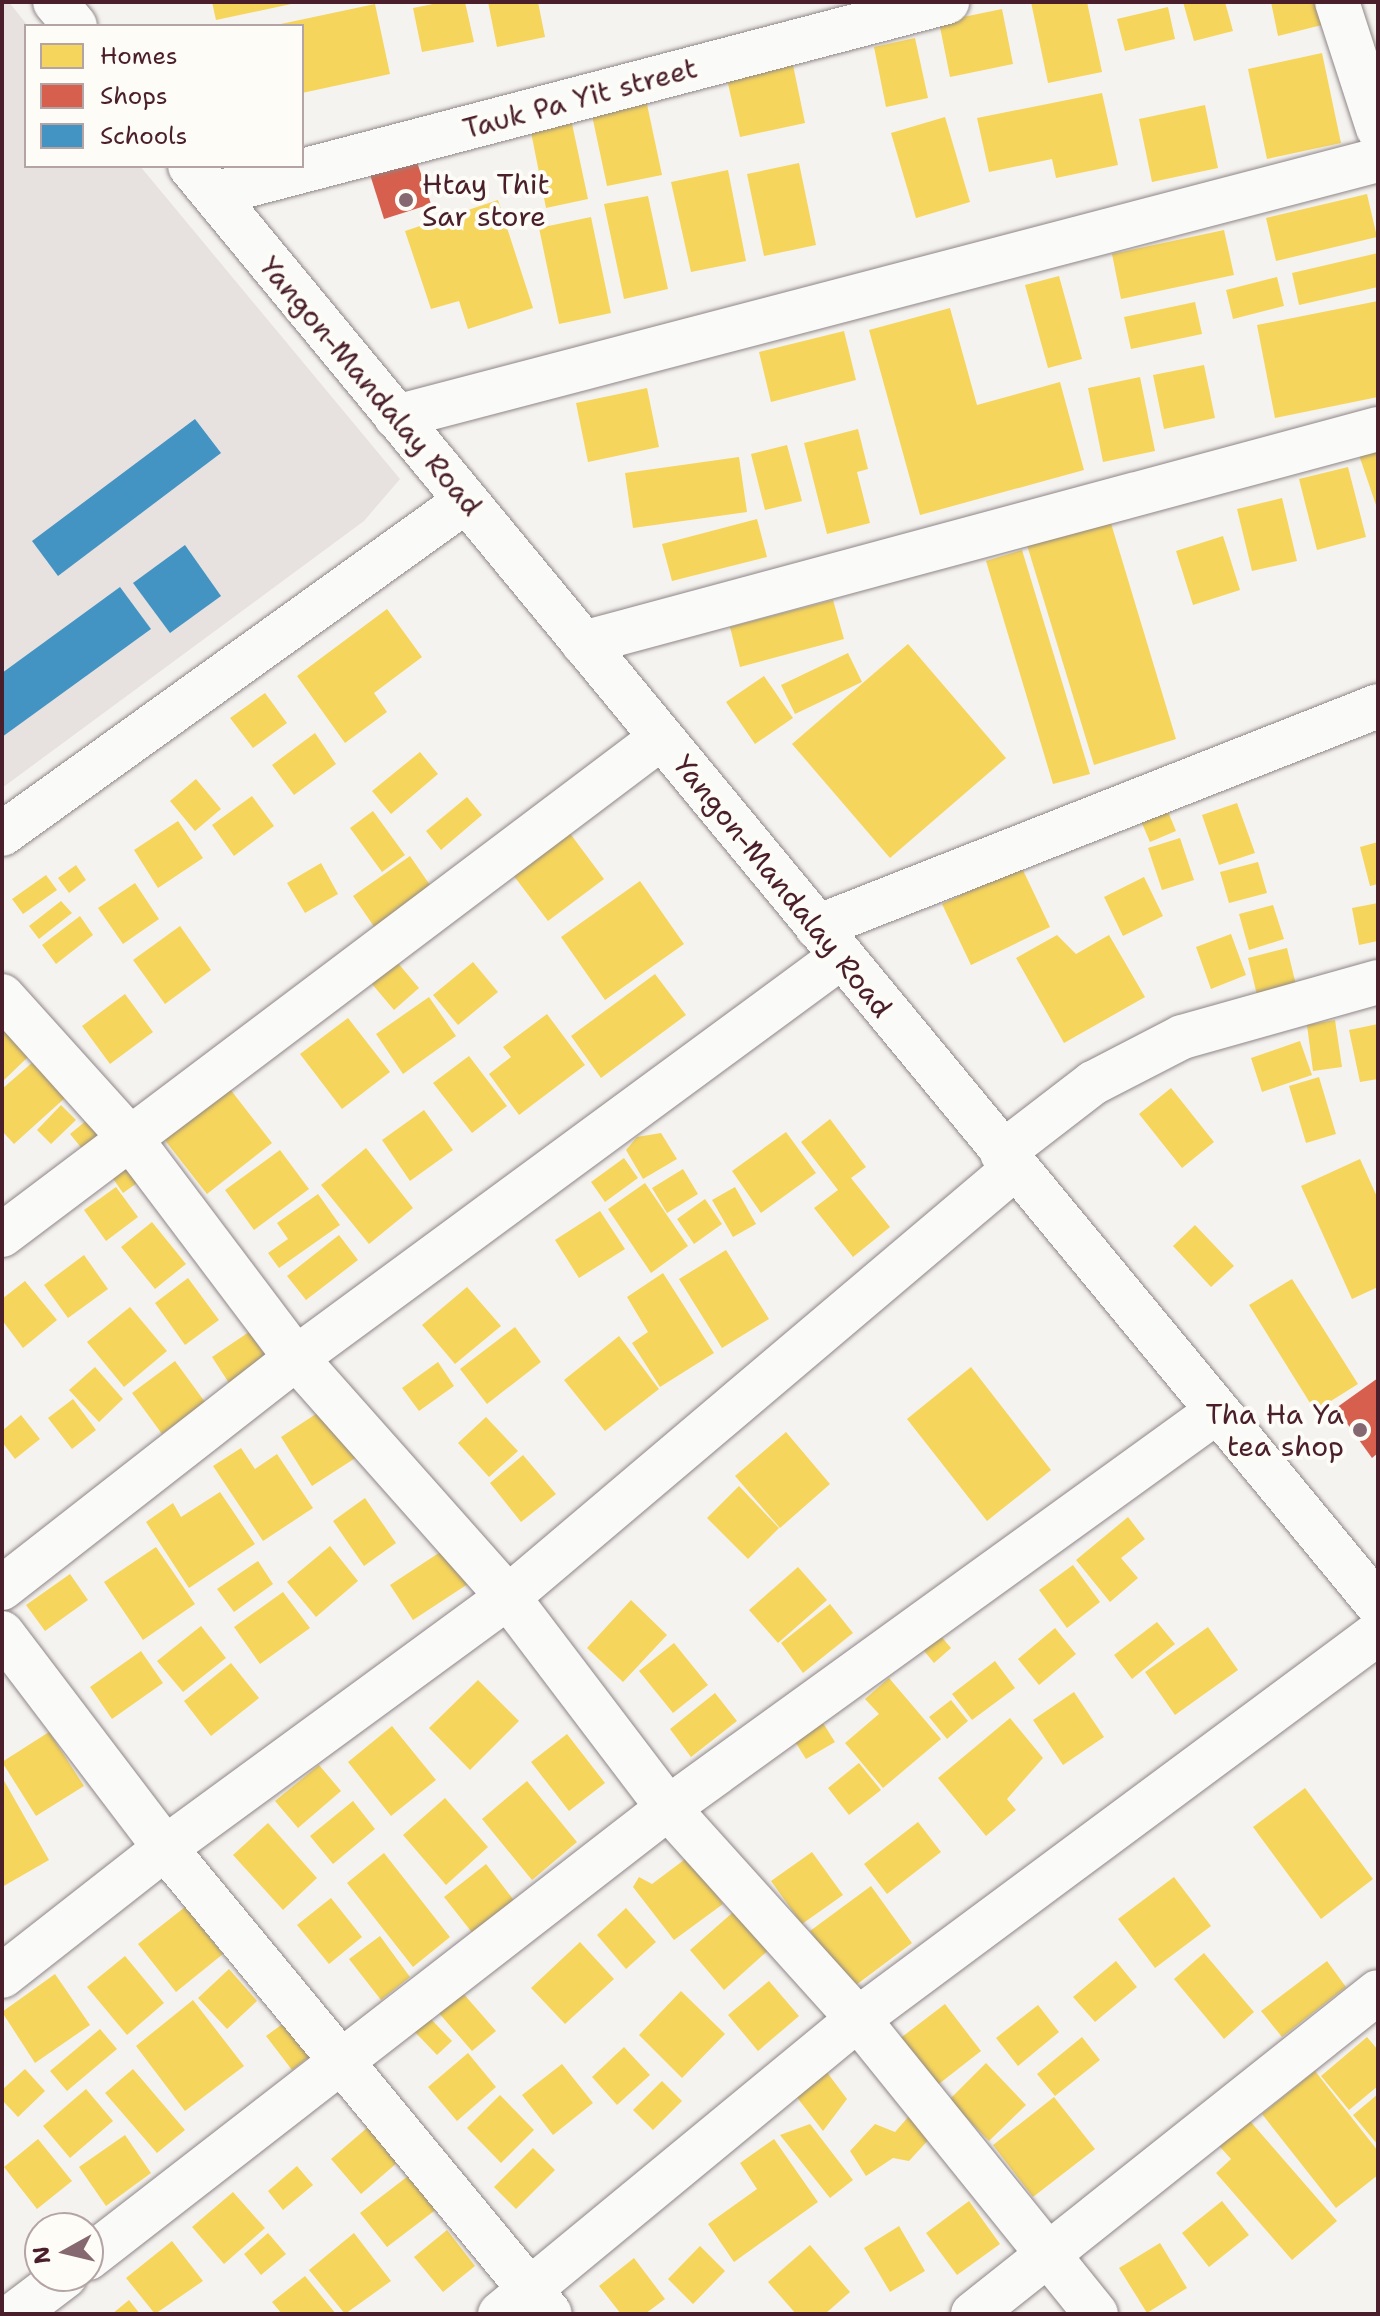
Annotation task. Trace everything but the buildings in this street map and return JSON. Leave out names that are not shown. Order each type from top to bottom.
[{"type":"main road","points":[[55,2],[73,24]]},
{"type":"main road","name":"Tauk Pa Yit street","points":[[304,156],[947,2]]},
{"type":"main road","points":[[1337,2],[1378,128]]},
{"type":"main road","points":[[396,417],[1378,160]]},
{"type":"main road","name":"Tauk Pa Yit street","points":[[202,180],[252,168]]},
{"type":"main road","name":"Yangon-Mandalay Road","points":[[202,180],[1378,1605]]},
{"type":"main road","points":[[583,643],[1378,429]]},
{"type":"main road","points":[[2,834],[466,501]]},
{"type":"main road","points":[[2,1588],[829,942],[1378,706]]},
{"type":"main road","points":[[2,1235],[661,738]]},
{"type":"main road","points":[[2,1976],[165,1848],[508,1597],[1093,1083],[1182,1037],[1378,982]]},
{"type":"main road","points":[[2,996],[130,1138],[296,1358],[508,1597],[668,1808],[858,2019],[1096,2314]]},
{"type":"main road","points":[[104,2246],[345,2062],[668,1808],[1216,1412]]},
{"type":"main road","points":[[2,1633],[165,1848],[345,2062],[527,2306],[858,2019],[1378,1633]]},
{"type":"main road","points":[[973,2314],[1378,1992]]},
{"type":"main road","points":[[15,2314],[44,2292]]},
{"type":"shaded area","points":[[2,2],[9,2],[26,24],[24,24],[24,168],[142,168],[400,479],[364,521],[2,788]]},
{"type":"place","name":"Htay Thit Sar store","points":[[406,200]]},
{"type":"place","name":"Tha Ha Ya tea shop","points":[[1360,1430]]}]
